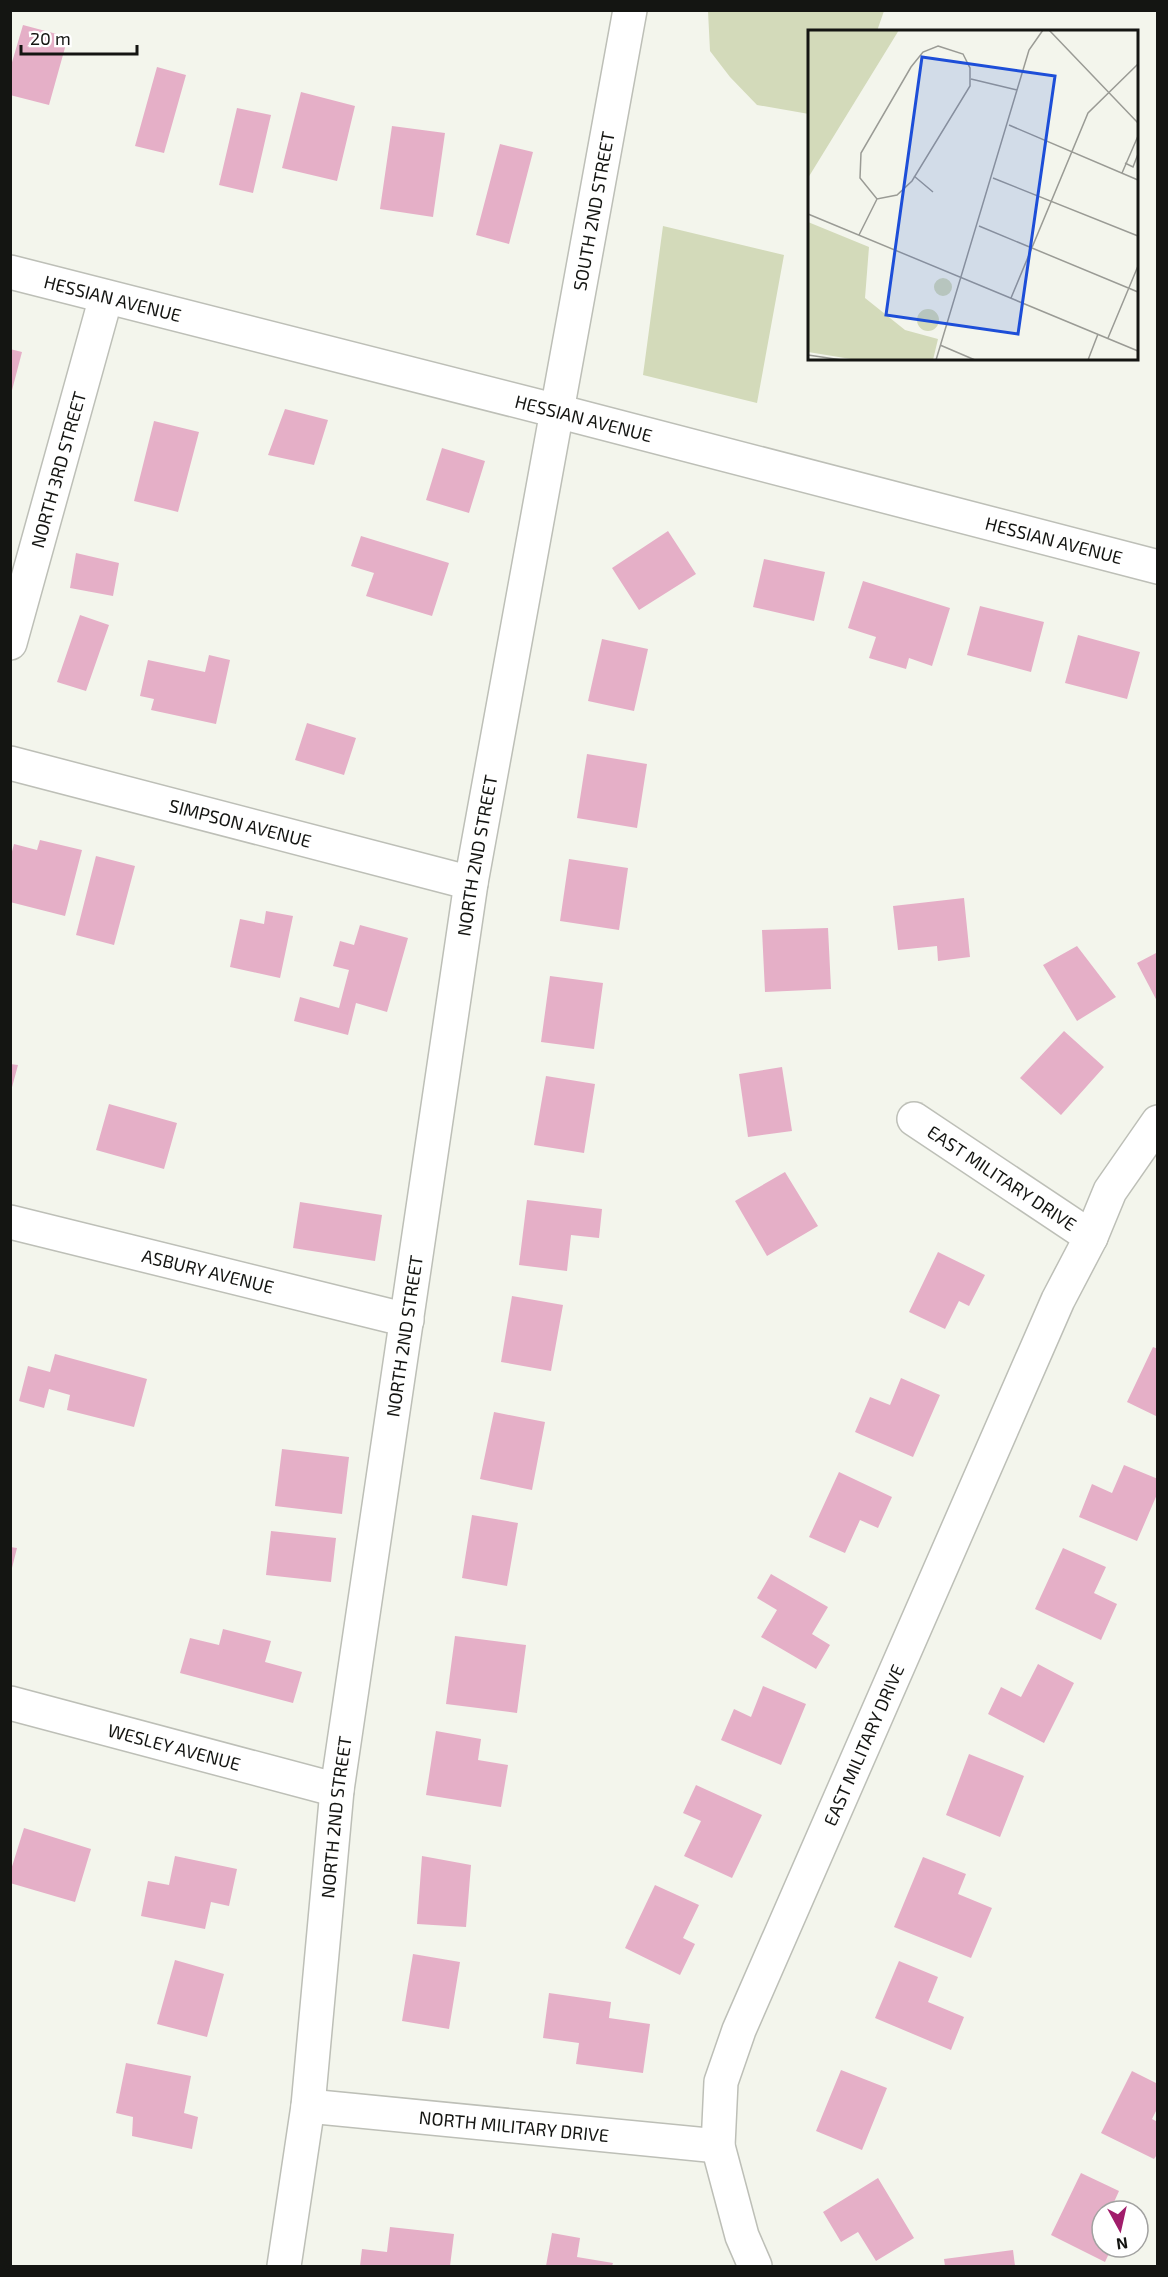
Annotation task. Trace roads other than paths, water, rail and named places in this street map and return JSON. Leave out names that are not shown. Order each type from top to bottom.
[{"type":"street","name":"SOUTH 2ND STREET","points":[[557,411],[630,10]]},
{"type":"street","name":"HESSIAN AVENUE","points":[[10,272],[1158,567]]},
{"type":"street","name":"NORTH 3RD STREET","points":[[10,643],[106,297]]},
{"type":"street","name":"NORTH 2ND STREET","points":[[284,2266],[308,2106],[337,1790],[406,1320],[471,883],[557,411]]},
{"type":"street","name":"SIMPSON AVENUE","points":[[10,763],[471,883]]},
{"type":"street","name":"EAST MILITARY DRIVE","points":[[914,1119],[1091,1237]]},
{"type":"street","name":"EAST MILITARY DRIVE","points":[[755,2266],[742,2236],[718,2146],[721,2082],[739,2030],[1058,1300],[1091,1237],[1110,1191],[1158,1122]]},
{"type":"street","name":"ASBURY AVENUE","points":[[10,1222],[406,1320]]},
{"type":"street","name":"WESLEY AVENUE","points":[[10,1703],[337,1790]]},
{"type":"street","name":"NORTH MILITARY DRIVE","points":[[308,2106],[718,2146]]}]
